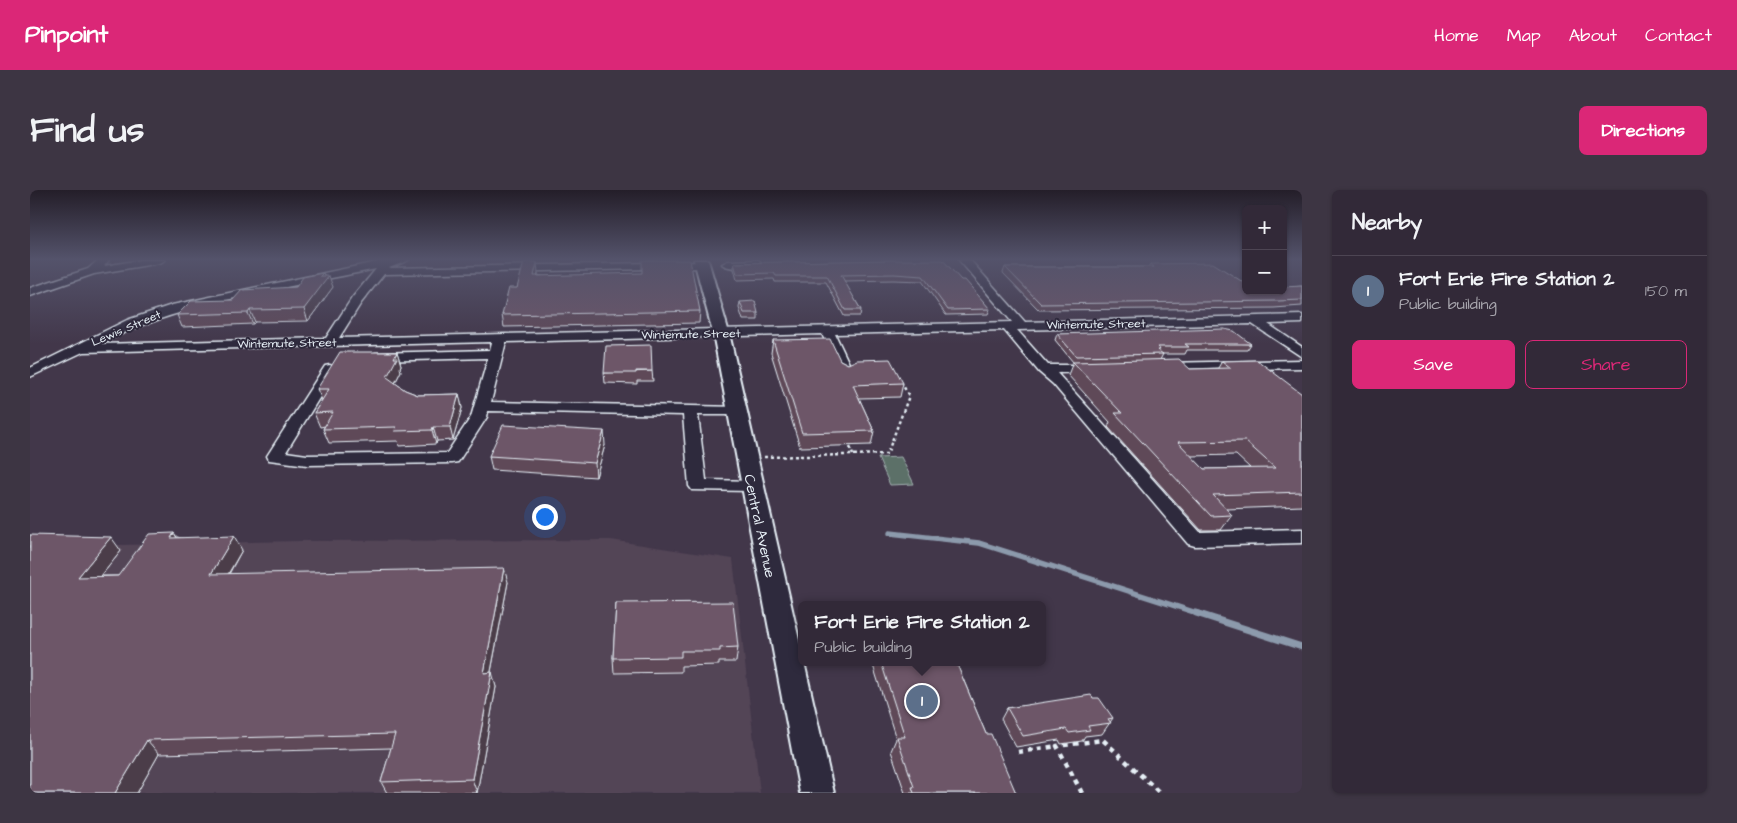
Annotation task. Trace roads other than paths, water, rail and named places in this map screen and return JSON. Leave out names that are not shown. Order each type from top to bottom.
[{"type":"main road","name":"Central Avenue","points":[[709,288],[721,333],[751,485],[817,793]]},
{"type":"street","name":"Lewis Street","points":[[30,372],[131,323],[176,308],[277,288]]},
{"type":"street","points":[[330,342],[356,301],[367,288]]},
{"type":"street","points":[[986,288],[1015,326],[1044,369],[1058,381],[1195,539],[1302,536]]},
{"type":"street","points":[[1255,320],[1302,353]]},
{"type":"street","name":"Wintemute Street","points":[[81,348],[1302,320]]},
{"type":"street","points":[[827,331],[846,372]]},
{"type":"street","points":[[348,341],[275,456],[307,460],[452,458],[479,417],[500,338]]},
{"type":"street","points":[[357,358],[496,354]]},
{"type":"street","points":[[1153,367],[1302,364]]},
{"type":"street","points":[[1044,369],[1104,368]]},
{"type":"street","points":[[482,406],[690,411],[736,410]]},
{"type":"street","points":[[690,411],[698,486],[751,485]]},
{"type":"waterway","points":[[890,533],[979,543],[1200,614]]},
{"type":"waterway","points":[[1196,613],[1302,647]]},
{"type":"place","name":"Fort Erie Fire Station 2","points":[[922,701]]}]
